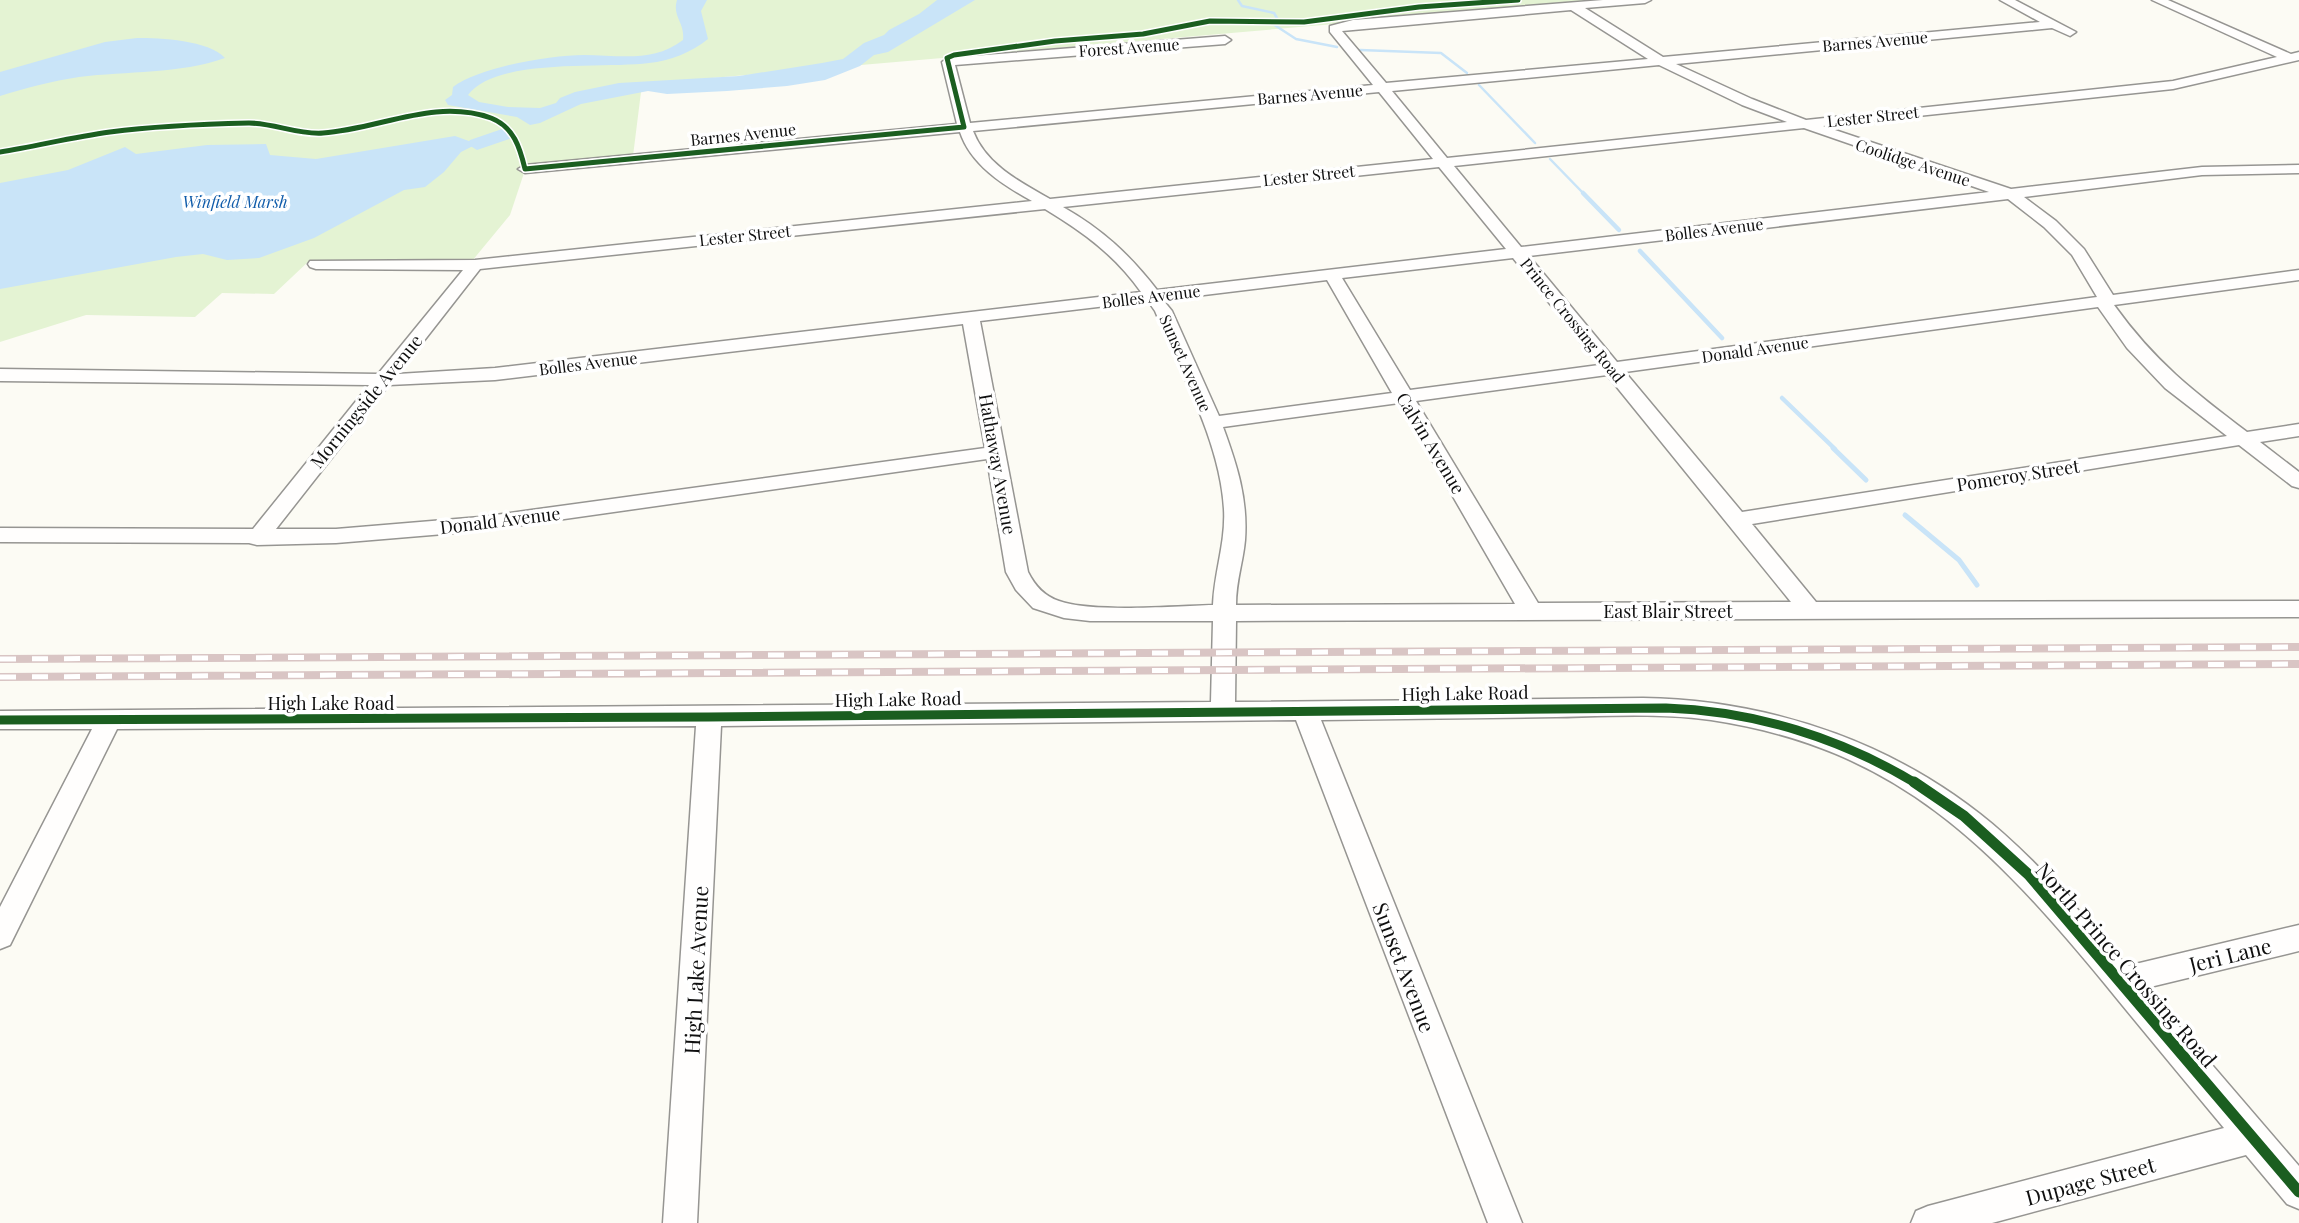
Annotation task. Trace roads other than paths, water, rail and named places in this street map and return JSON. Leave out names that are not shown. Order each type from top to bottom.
[{"type":"street","points":[[1573,6],[1645,0]]},
{"type":"street","points":[[2006,0],[2070,33]]},
{"type":"street","points":[[2158,0],[2288,58],[2299,71]]},
{"type":"street","name":"Prince Crossing Road","points":[[1573,6],[1353,24],[1334,29],[1811,611]]},
{"type":"street","name":"Coolidge Avenue","points":[[1573,6],[1660,61],[1800,124],[2011,194],[2050,224],[2078,252],[2133,344],[2154,368],[2190,400],[2299,482]]},
{"type":"street","name":"Barnes Avenue","points":[[525,169],[2053,24]]},
{"type":"street","name":"Forest Avenue","points":[[948,62],[1225,40]]},
{"type":"street","name":"Lester Street","points":[[316,264],[475,265],[2172,85],[2288,58]]},
{"type":"street","name":"Sunset Avenue","points":[[948,62],[964,127],[969,139],[988,164],[1012,184],[1090,229],[1111,245],[1129,264],[1172,328],[1212,423],[1230,475],[1236,510],[1234,543],[1225,580],[1223,712]]},
{"type":"street","name":"Bolles Avenue","points":[[0,375],[384,379],[509,373],[2226,169],[2299,169]]},
{"type":"street","name":"Morningside Avenue","points":[[257,538],[475,265]]},
{"type":"street","name":"Calvin Avenue","points":[[1332,275],[1531,611]]},
{"type":"street","name":"Donald Avenue","points":[[1212,423],[2299,275]]},
{"type":"street","name":"Hathaway Avenue","points":[[971,318],[1017,572],[1028,594],[1039,602]]},
{"type":"street","name":"Pomeroy Street","points":[[1737,520],[2299,430]]},
{"type":"street","name":"Donald Avenue","points":[[0,536],[257,538],[336,536],[480,524],[996,452]]},
{"type":"street","name":"East Blair Street","points":[[1039,602],[1086,614],[2299,609]]},
{"type":"street","name":"High Lake Road","points":[[0,720],[1674,708],[1735,714],[1794,728]]},
{"type":"street","name":"Sunset Avenue","points":[[1305,711],[1505,1223]]},
{"type":"street","name":"High Lake Avenue","points":[[680,1223],[709,717]]},
{"type":"street","points":[[0,936],[109,720]]},
{"type":"street","name":"North Prince Crossing Road","points":[[1794,728],[1868,757],[1931,792],[1993,840],[2044,891],[2299,1192]]},
{"type":"street","name":"Jeri Lane","points":[[2121,981],[2299,938]]},
{"type":"street","name":"Dupage Street","points":[[1928,1223],[2252,1137]]},
{"type":"water","points":[[677,0],[707,0],[701,11],[708,39],[688,52],[649,63],[526,70],[482,83],[468,95],[479,102],[508,107],[540,108],[556,103],[560,98],[575,92],[619,83],[739,76],[822,63],[843,59],[864,43],[884,35],[937,0],[975,0],[888,52],[874,55],[860,66],[825,80],[727,91],[667,94],[648,91],[581,104],[530,125],[517,117],[448,105],[445,100],[452,95],[453,87],[497,68],[570,56],[648,55],[672,47],[683,40],[676,11]]},
{"type":"water","points":[[137,38],[196,44],[208,47],[225,58],[190,67],[69,79],[0,96],[0,72],[105,42]]},
{"type":"water","name":"Winfield Marsh","points":[[455,136],[477,144],[461,152],[444,172],[425,187],[404,190],[314,238],[259,258],[227,260],[203,254],[176,257],[0,289],[0,183],[68,170],[125,147],[136,154],[207,145],[266,144],[270,155],[316,159]]},
{"type":"waterway","points":[[1238,0],[1242,6],[1274,13],[1277,18],[1270,22],[1296,39],[1337,47]]},
{"type":"waterway","points":[[1360,50],[1441,53],[1467,73]]},
{"type":"waterway","points":[[1479,85],[1535,143]]},
{"type":"waterway","points":[[477,144],[505,134]]},
{"type":"waterway","points":[[1550,159],[1585,195]]},
{"type":"waterway","points":[[1583,193],[1619,230]]},
{"type":"waterway","points":[[1640,251],[1722,338]]},
{"type":"waterway","points":[[1782,398],[1835,449]]},
{"type":"waterway","points":[[1833,448],[1866,480]]},
{"type":"waterway","points":[[1905,515],[1959,560],[1977,585]]},
{"type":"railway","points":[[0,659],[2299,647]]},
{"type":"railway","points":[[0,677],[2299,664]]}]
